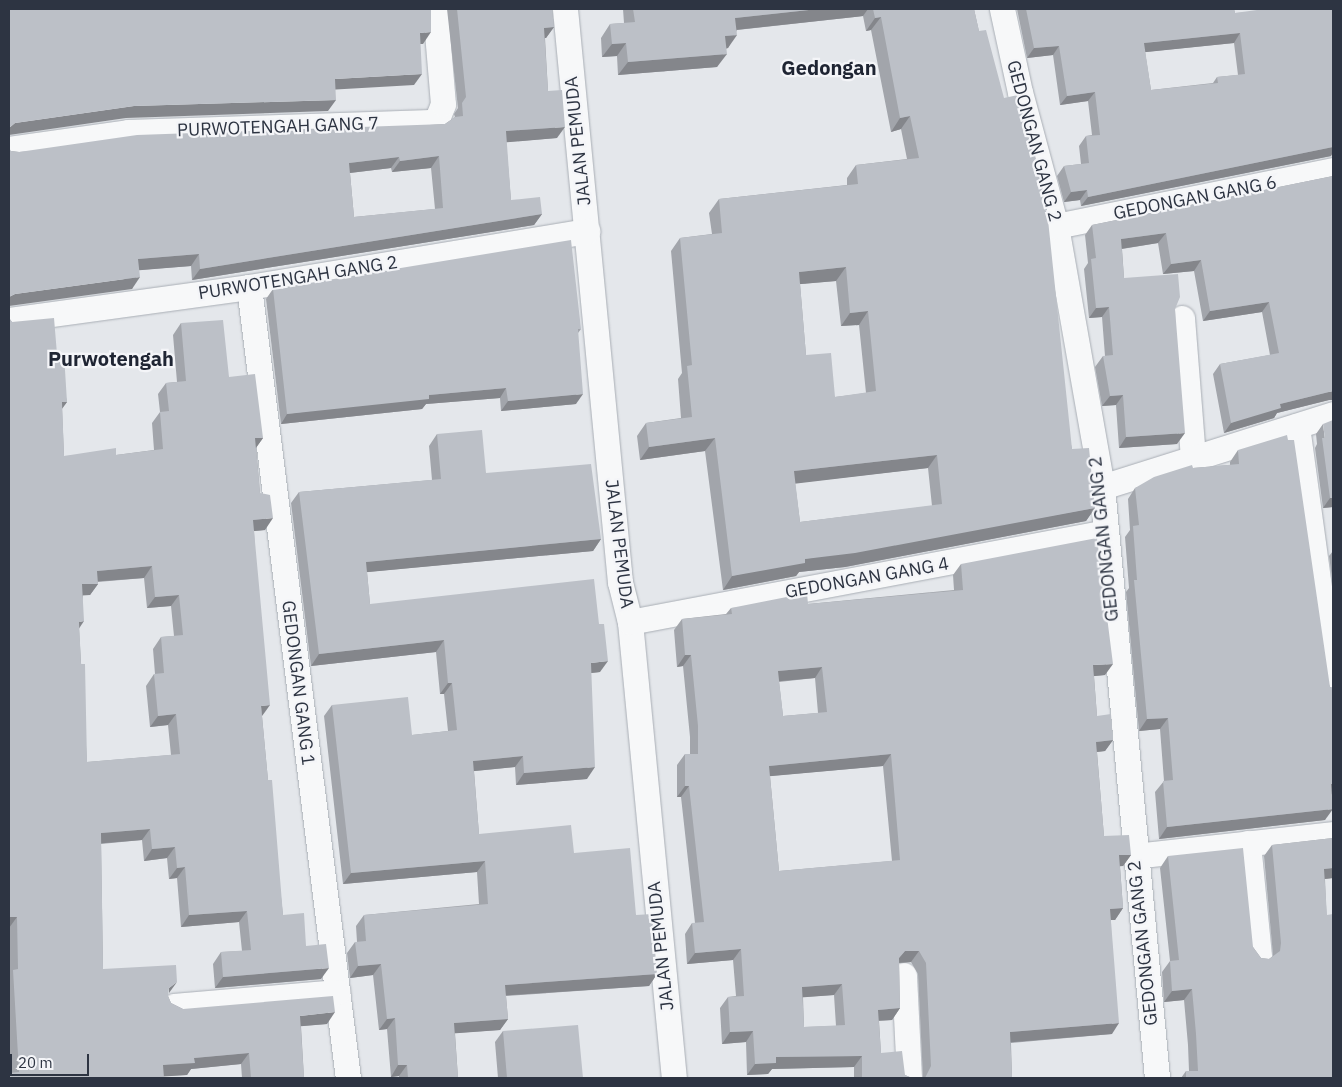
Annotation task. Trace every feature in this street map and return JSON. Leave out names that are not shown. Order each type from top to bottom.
[{"type":"street","name":"PURWOTENGAH GANG 7","points":[[9,149],[128,132],[431,122],[437,119],[443,104],[435,9]]},
{"type":"street","name":"JALAN PEMUDA","points":[[565,9],[620,582],[630,622],[674,1078]]},
{"type":"street","name":"GEDONGAN GANG 2","points":[[1002,9],[1016,76],[1056,226],[1102,487],[1134,856],[1157,1078]]},
{"type":"street","name":"GEDONGAN GANG 6","points":[[1056,226],[1333,172]]},
{"type":"street","name":"PURWOTENGAH GANG 2","points":[[9,320],[249,287],[587,231]]},
{"type":"street","name":"GEDONGAN GANG 1","points":[[249,287],[348,1078]]},
{"type":"street","points":[[1182,318],[1193,458]]},
{"type":"street","points":[[1102,487],[1333,414]]},
{"type":"street","points":[[1297,426],[1333,690]]},
{"type":"street","name":"GEDONGAN GANG 4","points":[[630,622],[1105,532]]},
{"type":"street","points":[[1134,856],[1333,834]]},
{"type":"street","points":[[1248,844],[1259,956]]},
{"type":"street","points":[[904,976],[909,1078]]},
{"type":"street","points":[[174,1006],[337,992]]},
{"type":"building","points":[[9,9],[431,9],[431,32],[420,33],[422,74],[335,79],[336,100],[134,106],[15,123],[9,128]]},
{"type":"building","points":[[457,9],[552,9],[554,27],[544,28],[548,91],[562,90],[565,127],[506,131],[511,200],[540,197],[542,214],[200,269],[199,254],[138,259],[140,277],[15,294],[9,297],[9,148],[11,151],[19,152],[137,135],[445,124],[455,117],[463,116],[462,103],[466,97]],"holes":[[[439,156],[443,208],[354,217],[349,163],[399,157],[400,161]]]},
{"type":"building","points":[[633,9],[818,9],[735,18],[737,35],[725,36],[727,54],[628,62],[626,43],[612,44],[610,24],[635,22]]},
{"type":"building","points":[[873,9],[974,9],[979,31],[986,30],[1004,98],[1018,95],[1045,191],[1072,449],[1089,448],[1095,508],[855,553],[805,559],[805,563],[732,576],[715,438],[649,447],[646,423],[692,417],[687,366],[692,365],[680,238],[722,233],[719,199],[858,184],[856,165],[919,158],[910,116],[900,118],[881,17],[875,18]],"holes":[[[846,267],[850,313],[868,311],[876,391],[835,397],[831,353],[806,355],[799,272]],[[937,455],[942,504],[800,522],[794,471]]]},
{"type":"building","points":[[1026,9],[1234,9],[1235,13],[1264,9],[1333,9],[1333,147],[1088,197],[1087,190],[1071,192],[1064,166],[1089,163],[1086,136],[1100,135],[1095,92],[1067,96],[1059,46],[1034,48]],"holes":[[[1240,33],[1245,74],[1217,77],[1218,83],[1151,90],[1144,43]]]},
{"type":"building","points":[[1333,176],[1333,391],[1280,404],[1281,408],[1231,423],[1220,364],[1279,353],[1269,302],[1210,311],[1201,260],[1171,264],[1166,233],[1121,239],[1124,278],[1178,274],[1180,297],[1175,309],[1185,433],[1126,437],[1123,395],[1110,396],[1103,356],[1113,355],[1109,307],[1096,308],[1091,259],[1096,258],[1092,225]]},
{"type":"building","points":[[571,240],[581,329],[578,329],[583,394],[508,401],[506,388],[429,395],[429,399],[287,414],[273,289]]},
{"type":"building","points":[[9,318],[12,322],[54,318],[57,354],[64,354],[67,402],[62,402],[64,456],[116,448],[116,455],[163,449],[160,412],[169,411],[166,383],[186,381],[181,323],[223,320],[229,377],[255,374],[263,438],[255,438],[260,493],[270,495],[273,518],[253,520],[270,705],[261,706],[268,780],[272,780],[283,915],[304,913],[306,946],[326,944],[329,968],[223,977],[221,952],[251,950],[247,911],[189,915],[185,867],[177,868],[175,847],[152,849],[150,829],[101,833],[103,969],[176,965],[177,982],[169,988],[168,996],[171,1003],[183,1009],[333,996],[335,1012],[300,1016],[304,1078],[251,1078],[249,1053],[194,1058],[195,1063],[163,1065],[164,1078],[9,1078],[9,1073],[19,1072],[13,970],[18,969],[17,917],[10,917]],"holes":[[[152,566],[155,597],[179,595],[183,635],[161,637],[164,673],[154,674],[158,716],[176,714],[180,754],[87,762],[85,664],[81,664],[79,622],[84,621],[82,584],[98,584],[97,571]]]},
{"type":"building","points":[[1333,420],[1333,498],[1330,498],[1322,438],[1325,438],[1323,424]]},
{"type":"building","points":[[482,430],[486,473],[591,464],[601,539],[366,562],[370,604],[594,579],[599,624],[604,624],[608,661],[591,663],[595,767],[524,773],[523,756],[473,761],[479,834],[571,825],[574,853],[630,848],[636,915],[652,914],[657,974],[505,985],[508,1019],[454,1023],[458,1078],[408,1078],[407,1065],[398,1065],[395,1018],[387,1019],[381,964],[358,966],[355,942],[366,941],[364,915],[488,904],[485,861],[351,873],[332,705],[408,697],[412,735],[457,730],[452,683],[448,683],[444,640],[319,654],[299,492],[441,479],[437,434]]},
{"type":"building","points":[[1287,435],[1288,440],[1294,440],[1330,687],[1333,688],[1333,784],[1331,784],[1333,809],[1167,827],[1163,781],[1173,780],[1168,718],[1147,719],[1134,580],[1137,580],[1133,526],[1139,525],[1135,488],[1154,477],[1192,465],[1193,468],[1239,464],[1238,450]]},
{"type":"building","points":[[1097,538],[1113,664],[1093,665],[1097,716],[1111,714],[1113,740],[1096,742],[1104,836],[1129,835],[1131,855],[1119,855],[1123,908],[1110,909],[1119,1023],[1010,1032],[1012,1078],[925,1078],[931,1066],[926,963],[919,951],[905,951],[899,958],[900,1008],[878,1010],[881,1053],[902,1051],[905,1075],[912,1078],[862,1078],[862,1056],[776,1057],[776,1063],[755,1064],[753,1031],[730,1032],[728,997],[744,996],[741,949],[695,953],[692,923],[704,922],[689,786],[685,786],[685,754],[698,754],[698,726],[691,655],[685,655],[682,619],[732,614],[731,608],[807,593],[808,604],[963,590],[961,564]],"holes":[[[822,667],[827,712],[783,716],[778,671]],[[891,754],[900,860],[779,871],[769,766]],[[842,984],[845,1025],[804,1027],[802,987]]]},
{"type":"building","points":[[1333,838],[1333,868],[1324,869],[1327,915],[1333,914],[1333,1078],[1186,1078],[1186,1071],[1198,1071],[1196,1034],[1192,989],[1172,991],[1170,961],[1179,960],[1168,856],[1243,848],[1253,947],[1261,958],[1269,959],[1280,951],[1281,943],[1272,845]]},
{"type":"building","points":[[578,1025],[583,1078],[507,1078],[503,1031]]},
{"type":"district","name":"Gedongan","points":[[829,67]]},
{"type":"district","name":"Purwotengah","points":[[111,358]]}]
